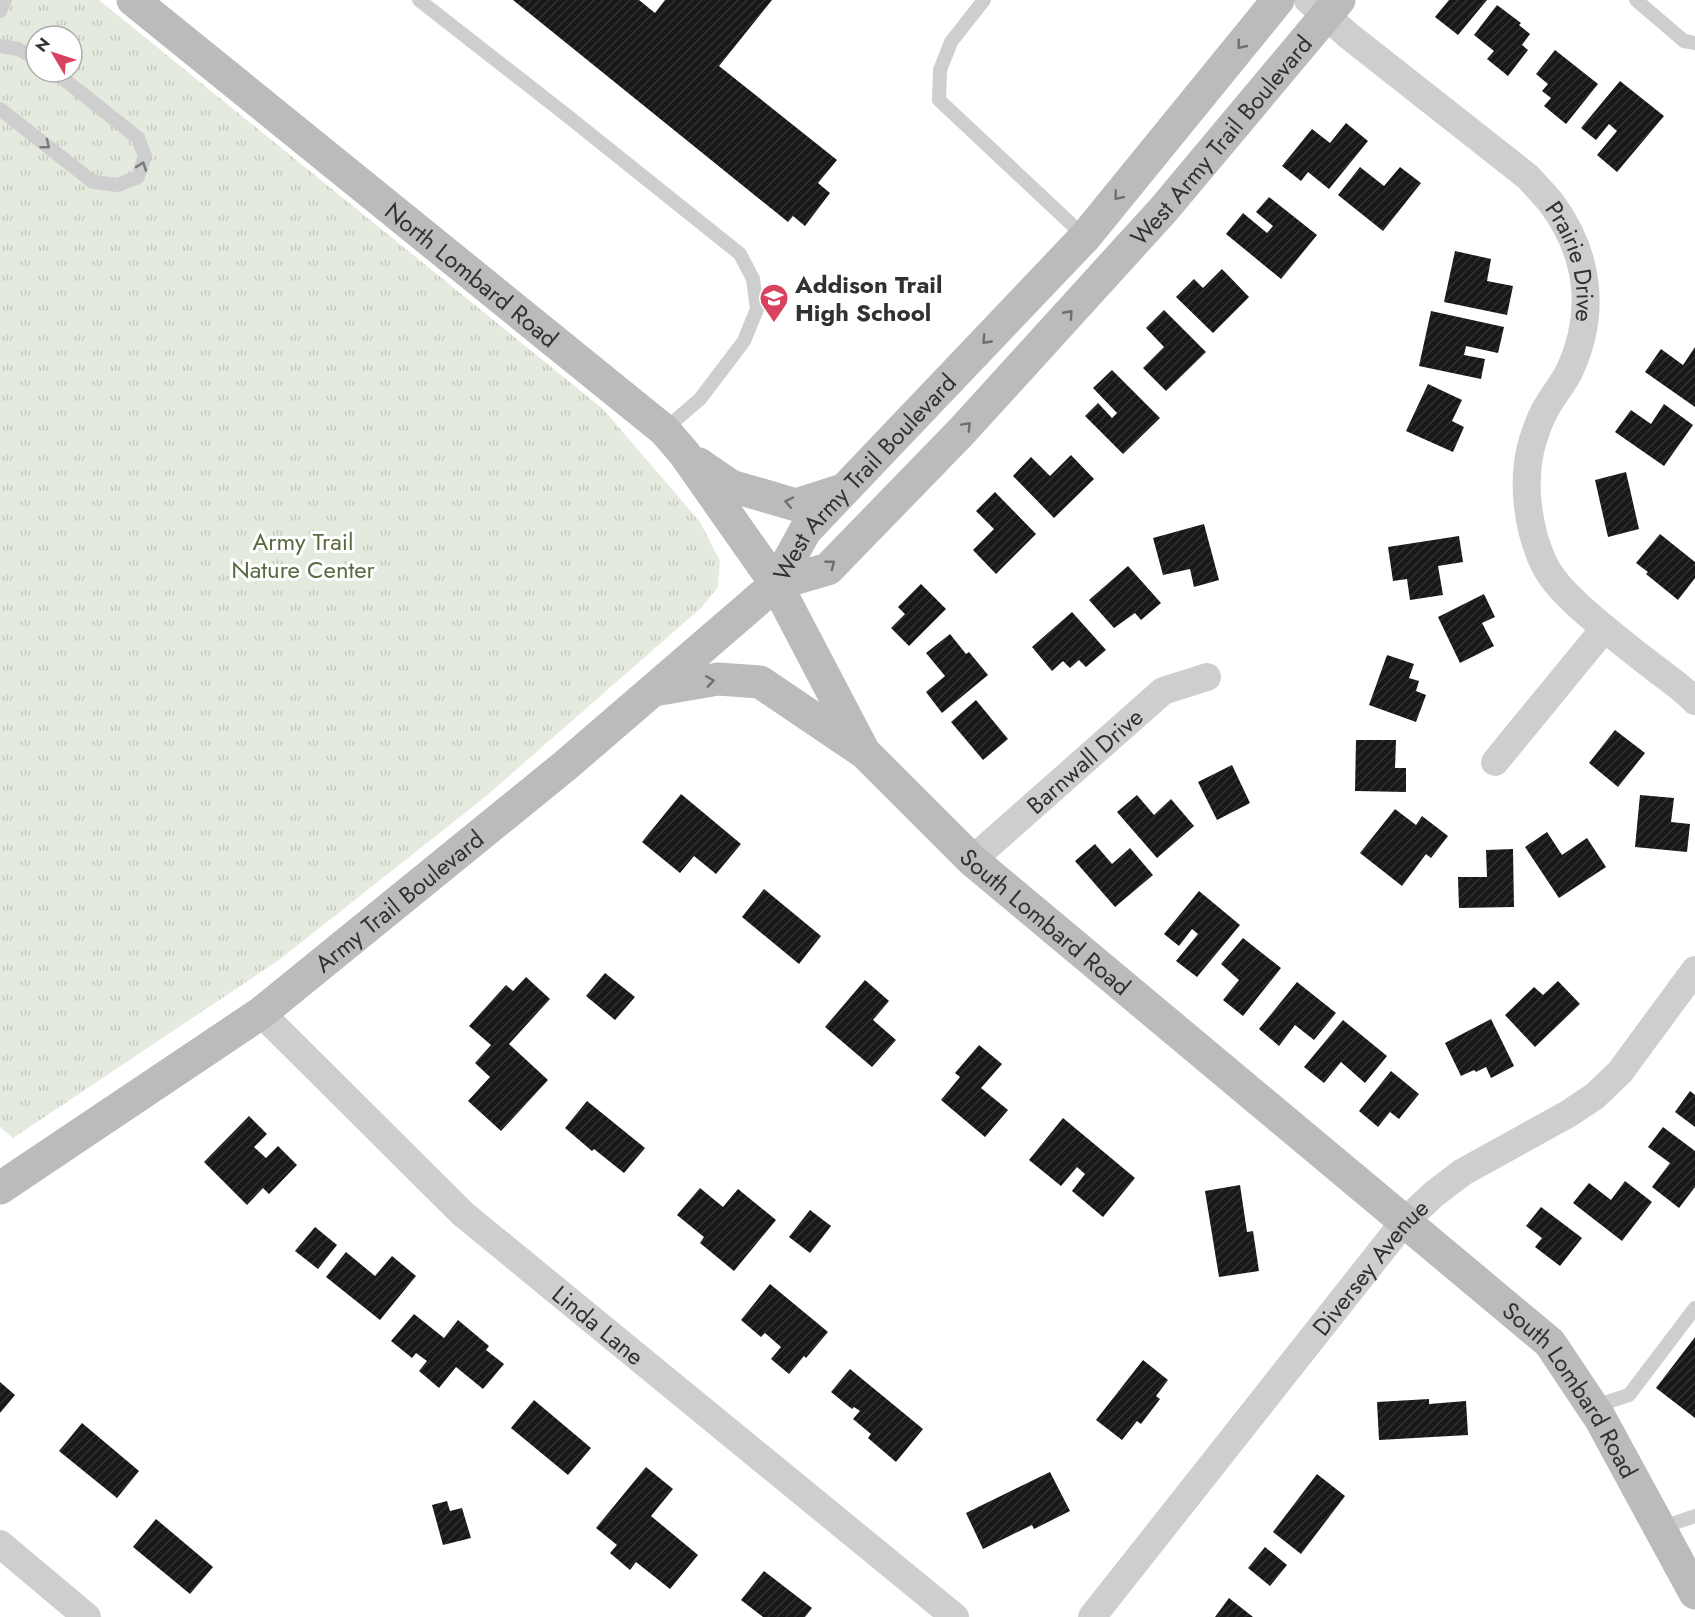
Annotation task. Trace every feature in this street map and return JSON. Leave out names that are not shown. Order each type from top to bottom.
[{"type":"main road","name":"North Lombard Road","points":[[133,0],[674,442],[776,584]]},
{"type":"main road","name":"West Army Trail Boulevard","points":[[776,584],[805,531],[1085,237],[1278,0]]},
{"type":"main road","name":"West Army Trail Boulevard","points":[[776,584],[828,569],[962,431],[1164,209],[1324,5]]},
{"type":"main road","points":[[1085,237],[1112,265]]},
{"type":"main road","points":[[674,442],[731,486],[796,505],[844,490]]},
{"type":"main road","name":"Army Trail Boulevard","points":[[0,1188],[261,1013],[566,765],[776,584]]},
{"type":"main road","name":"South Lombard Road","points":[[776,584],[864,752],[972,860],[1550,1343],[1600,1418],[1694,1589]]},
{"type":"main road","points":[[653,691],[718,679],[760,682],[864,752]]},
{"type":"street","name":"Prairie Drive","points":[[1324,5],[1348,36],[1528,177],[1552,204],[1570,233],[1585,276],[1586,314],[1580,345],[1568,373],[1544,412],[1532,441],[1528,468],[1528,513],[1533,537],[1545,566],[1570,598],[1604,629],[1695,701]]},
{"type":"street","points":[[1495,762],[1604,629]]},
{"type":"street","name":"Barnwall Drive","points":[[972,860],[1163,691],[1207,677]]},
{"type":"street","name":"Diversey Avenue","points":[[1092,1617],[1393,1213],[1434,1194],[1463,1172],[1568,1114],[1595,1096],[1620,1072],[1695,970]]},
{"type":"street","name":"Linda Lane","points":[[261,1013],[463,1214],[955,1617]]},
{"type":"street","points":[[0,1544],[87,1617]]},
{"type":"lane","points":[[0,11],[5,0]]},
{"type":"lane","points":[[419,0],[740,254],[753,279],[757,309],[744,341],[700,399],[674,442]]},
{"type":"lane","points":[[984,0],[951,42],[940,70],[939,100],[1085,237]]},
{"type":"lane","points":[[1636,0],[1684,41],[1695,43]]},
{"type":"lane","points":[[0,46],[24,52]]},
{"type":"lane","points":[[0,108],[93,182],[117,185],[138,177],[145,156],[138,138],[70,84]]},
{"type":"lane","points":[[1592,1407],[1629,1395],[1695,1308]]},
{"type":"lane","points":[[1660,1528],[1695,1516]]},
{"type":"green space","name":"Army Trail Nature Center","points":[[0,0],[99,0],[603,409],[700,522],[720,561],[718,587],[701,608],[485,797],[279,960],[13,1138],[0,1127]]},
{"type":"building","name":"Addison Trail High School","points":[[513,0],[639,0],[655,13],[665,0],[772,0],[719,66],[837,160],[818,183],[830,193],[805,226],[793,216],[788,222]]},
{"type":"building","points":[[1449,0],[1487,0],[1458,35],[1435,17]]},
{"type":"building","points":[[1497,5],[1521,23],[1519,25],[1530,34],[1522,45],[1528,50],[1508,76],[1487,59],[1494,51],[1474,35]]},
{"type":"building","points":[[1555,50],[1598,84],[1566,124],[1544,106],[1551,98],[1542,91],[1548,84],[1536,74]]},
{"type":"building","points":[[1620,81],[1664,116],[1617,172],[1597,155],[1617,131],[1609,124],[1596,140],[1581,128]]},
{"type":"building","points":[[1346,123],[1368,141],[1329,189],[1308,172],[1301,181],[1282,166],[1312,129],[1330,143]]},
{"type":"building","points":[[1360,167],[1384,186],[1400,167],[1421,183],[1383,231],[1338,195]]},
{"type":"building","points":[[1269,197],[1317,235],[1281,279],[1226,234],[1243,213],[1267,233],[1273,226],[1256,212]]},
{"type":"building","points":[[1455,251],[1491,259],[1487,281],[1513,286],[1507,315],[1444,302]]},
{"type":"building","points":[[1222,269],[1249,297],[1213,333],[1176,297],[1194,279],[1203,288]]},
{"type":"building","points":[[1164,310],[1206,352],[1166,391],[1143,368],[1164,347],[1146,328]]},
{"type":"building","points":[[1431,311],[1504,327],[1498,353],[1466,346],[1464,355],[1485,359],[1481,379],[1419,366]]},
{"type":"building","points":[[1695,347],[1695,407],[1645,372],[1661,349],[1683,365]]},
{"type":"building","points":[[1112,370],[1160,418],[1123,454],[1085,416],[1098,403],[1112,418],[1117,413],[1093,388]]},
{"type":"building","points":[[1428,384],[1462,400],[1452,421],[1464,427],[1453,452],[1406,431]]},
{"type":"building","points":[[1664,404],[1693,425],[1664,466],[1615,432],[1631,410],[1651,424]]},
{"type":"building","points":[[1071,455],[1094,479],[1054,518],[1013,476],[1031,457],[1050,476]]},
{"type":"building","points":[[1626,472],[1639,529],[1608,537],[1595,480]]},
{"type":"building","points":[[995,492],[1036,534],[996,574],[973,550],[994,529],[976,511]]},
{"type":"building","points":[[1204,524],[1219,580],[1194,587],[1190,569],[1163,575],[1153,538]]},
{"type":"building","points":[[1660,534],[1695,562],[1695,578],[1678,600],[1636,563]]},
{"type":"building","points":[[1459,536],[1463,562],[1438,566],[1443,595],[1410,600],[1407,579],[1393,581],[1388,547]]},
{"type":"building","points":[[1128,566],[1161,603],[1141,620],[1135,613],[1114,628],[1089,600]]},
{"type":"building","points":[[921,584],[946,609],[909,646],[891,628],[905,614],[898,607]]},
{"type":"building","points":[[1484,594],[1495,617],[1482,623],[1494,646],[1460,663],[1438,617]]},
{"type":"building","points":[[1072,612],[1106,650],[1086,667],[1079,660],[1070,668],[1063,661],[1052,671],[1032,647]]},
{"type":"building","points":[[950,634],[966,654],[969,652],[988,675],[942,713],[926,692],[945,676],[926,653]]},
{"type":"building","points":[[1387,655],[1414,664],[1409,678],[1419,681],[1416,691],[1426,695],[1416,722],[1369,705]]},
{"type":"building","points":[[976,700],[1008,739],[983,760],[951,722]]},
{"type":"building","points":[[1615,730],[1645,753],[1618,787],[1589,763]]},
{"type":"building","points":[[1356,740],[1396,740],[1395,768],[1406,768],[1406,792],[1355,791]]},
{"type":"building","points":[[1232,765],[1250,803],[1217,820],[1198,782]]},
{"type":"building","points":[[681,794],[741,844],[716,874],[694,856],[680,873],[642,842]]},
{"type":"building","points":[[1137,795],[1154,815],[1171,799],[1194,826],[1157,858],[1117,812]]},
{"type":"building","points":[[1640,795],[1674,798],[1671,822],[1690,824],[1687,852],[1635,847]]},
{"type":"building","points":[[1395,809],[1416,825],[1422,816],[1448,836],[1431,858],[1426,854],[1402,886],[1360,853]]},
{"type":"building","points":[[1547,832],[1562,855],[1587,838],[1606,867],[1559,898],[1525,847]]},
{"type":"building","points":[[1095,844],[1112,864],[1130,848],[1153,875],[1115,907],[1075,861]]},
{"type":"building","points":[[1513,849],[1514,907],[1459,908],[1458,877],[1487,877],[1486,850]]},
{"type":"building","points":[[764,889],[821,936],[799,964],[742,917]]},
{"type":"building","points":[[1199,891],[1240,925],[1197,977],[1176,961],[1198,934],[1192,929],[1179,946],[1164,934]]},
{"type":"building","points":[[1243,938],[1281,968],[1243,1016],[1223,1000],[1239,980],[1221,964]]},
{"type":"building","points":[[605,973],[635,997],[615,1020],[586,996]]},
{"type":"building","points":[[526,977],[550,999],[509,1044],[548,1080],[501,1131],[468,1101],[490,1077],[475,1063],[491,1045],[469,1026],[506,985],[513,991]]},
{"type":"building","points":[[865,980],[889,1001],[873,1020],[896,1040],[872,1067],[825,1027]]},
{"type":"building","points":[[1558,981],[1580,1004],[1535,1047],[1505,1015],[1534,987],[1543,995]]},
{"type":"building","points":[[1297,982],[1336,1013],[1314,1040],[1295,1025],[1279,1046],[1259,1029]]},
{"type":"building","points":[[1491,1019],[1514,1066],[1491,1078],[1486,1067],[1461,1076],[1445,1043]]},
{"type":"building","points":[[1343,1020],[1387,1056],[1365,1083],[1341,1062],[1324,1083],[1304,1067]]},
{"type":"building","points":[[979,1045],[1002,1064],[981,1088],[1008,1110],[985,1137],[941,1100],[960,1077],[955,1073]]},
{"type":"building","points":[[1391,1071],[1419,1094],[1399,1119],[1390,1112],[1378,1127],[1359,1111]]},
{"type":"building","points":[[1690,1091],[1695,1095],[1695,1127],[1675,1112]]},
{"type":"building","points":[[587,1101],[645,1148],[624,1173],[594,1149],[592,1151],[565,1128]]},
{"type":"building","points":[[249,1116],[267,1134],[254,1147],[266,1158],[278,1146],[297,1165],[269,1194],[263,1188],[247,1205],[204,1162]]},
{"type":"building","points":[[1063,1118],[1135,1178],[1103,1217],[1072,1191],[1085,1174],[1077,1167],[1061,1186],[1029,1160]]},
{"type":"building","points":[[1663,1127],[1695,1151],[1695,1187],[1679,1208],[1652,1187],[1670,1163],[1648,1147]]},
{"type":"building","points":[[1625,1181],[1652,1202],[1622,1241],[1573,1203],[1589,1183],[1611,1200]]},
{"type":"building","points":[[1240,1185],[1247,1232],[1253,1231],[1259,1271],[1219,1277],[1205,1191]]},
{"type":"building","points":[[700,1188],[723,1207],[738,1189],[776,1220],[734,1271],[700,1243],[704,1237],[677,1215]]},
{"type":"building","points":[[1541,1207],[1582,1238],[1560,1266],[1535,1247],[1542,1238],[1526,1226]]},
{"type":"building","points":[[810,1210],[831,1226],[810,1253],[789,1237]]},
{"type":"building","points":[[315,1227],[337,1245],[318,1269],[295,1251]]},
{"type":"building","points":[[346,1252],[375,1276],[392,1256],[416,1276],[380,1320],[326,1277]]},
{"type":"building","points":[[770,1284],[828,1332],[789,1374],[771,1359],[781,1347],[765,1333],[761,1337],[741,1320]]},
{"type":"building","points":[[414,1314],[444,1338],[458,1320],[489,1346],[486,1350],[504,1364],[483,1389],[456,1367],[439,1388],[419,1371],[427,1361],[416,1353],[412,1358],[391,1341]]},
{"type":"building","points":[[1695,1337],[1695,1418],[1656,1388]]},
{"type":"building","points":[[1143,1360],[1168,1380],[1156,1396],[1160,1399],[1141,1424],[1137,1421],[1122,1440],[1096,1420]]},
{"type":"building","points":[[850,1369],[923,1429],[896,1462],[868,1438],[871,1434],[853,1419],[860,1411],[854,1407],[852,1409],[831,1392]]},
{"type":"building","points":[[0,1382],[15,1395],[0,1413]]},
{"type":"building","points":[[1429,1399],[1429,1404],[1466,1401],[1468,1435],[1379,1440],[1377,1402]]},
{"type":"building","points":[[534,1400],[591,1448],[568,1475],[511,1428]]},
{"type":"building","points":[[82,1423],[139,1471],[117,1498],[59,1451]]},
{"type":"building","points":[[646,1467],[673,1489],[651,1516],[698,1555],[670,1589],[636,1562],[630,1570],[610,1553],[617,1545],[596,1528]]},
{"type":"building","points":[[1050,1472],[1070,1511],[1034,1529],[1032,1525],[983,1549],[966,1513]]},
{"type":"building","points":[[1317,1474],[1345,1496],[1301,1554],[1273,1532]]},
{"type":"building","points":[[447,1501],[450,1511],[462,1508],[471,1538],[443,1545],[432,1505]]},
{"type":"building","points":[[156,1519],[213,1567],[190,1594],[133,1547]]},
{"type":"building","points":[[1265,1547],[1287,1565],[1270,1586],[1248,1568]]},
{"type":"building","points":[[764,1571],[812,1608],[805,1617],[763,1617],[741,1600]]},
{"type":"building","points":[[1229,1598],[1253,1617],[1215,1617]]},
{"type":"place","name":"Addison Trail High School","points":[[774,324]]}]
